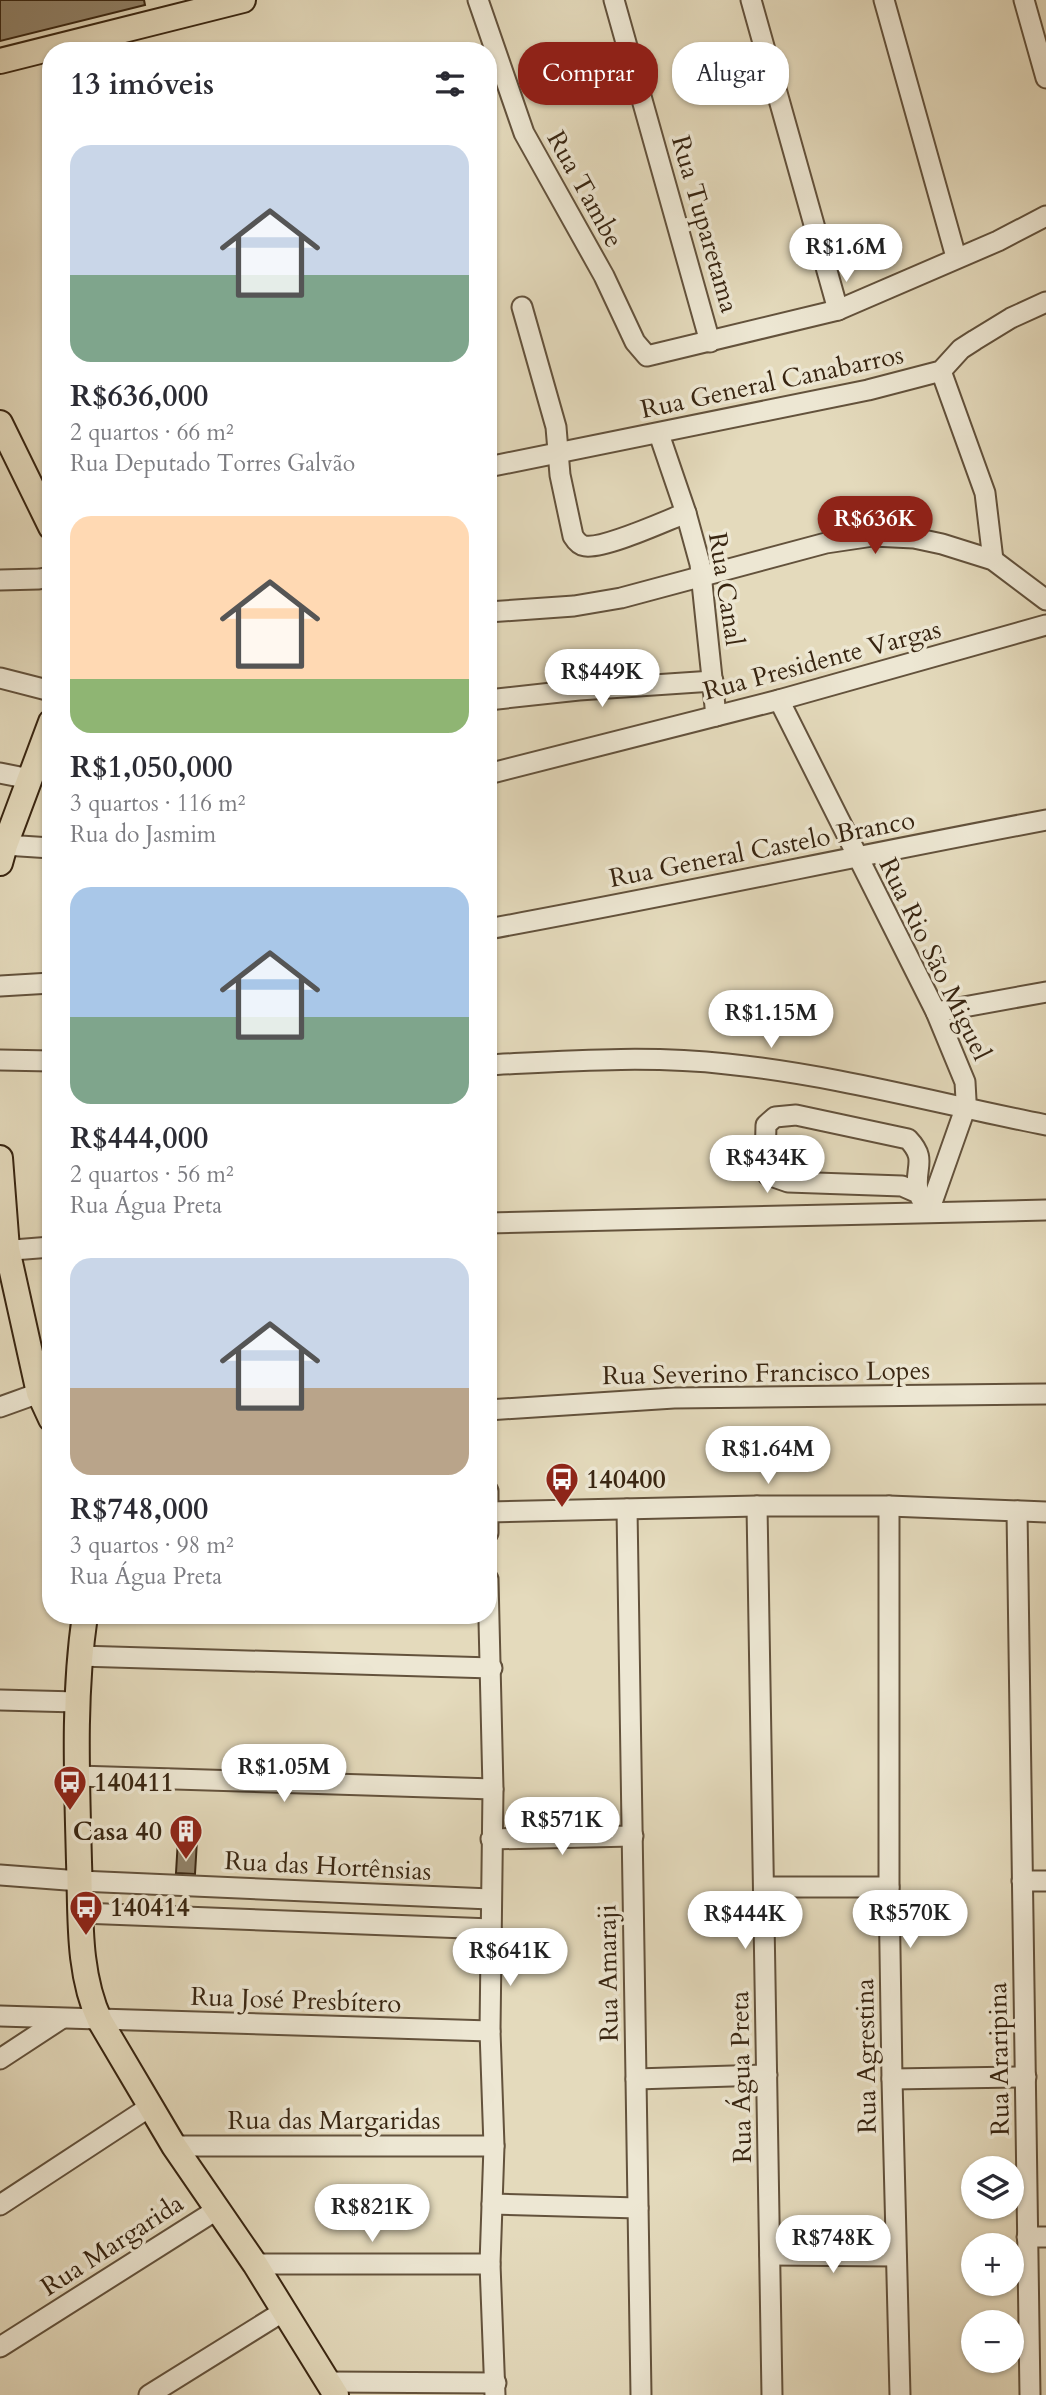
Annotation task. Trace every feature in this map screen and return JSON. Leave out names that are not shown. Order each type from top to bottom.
[{"type":"main road","points":[[76,42],[243,0]]},
{"type":"main road","points":[[0,61],[42,50]]},
{"type":"main road","points":[[0,423],[7,453],[42,512]]},
{"type":"main road","points":[[1,856],[42,748]]},
{"type":"main road","points":[[0,1158],[4,1250],[42,1400]]},
{"type":"main road","points":[[84,1624],[79,1656],[77,1776],[83,1956],[90,2000],[174,2146],[255,2264],[332,2389]]},
{"type":"street","name":"Rua Tambe","points":[[478,0],[493,42]]},
{"type":"street","name":"Rua Tuparetama","points":[[614,0],[710,342]]},
{"type":"street","points":[[751,0],[838,310]]},
{"type":"street","points":[[884,0],[956,257]]},
{"type":"street","points":[[1024,0],[1046,78]]},
{"type":"street","name":"Rua Tambe","points":[[497,55],[524,133],[604,276],[635,342],[648,356],[710,342]]},
{"type":"street","points":[[710,342],[838,310],[998,241],[1046,216]]},
{"type":"street","name":"Rua General Canabarros","points":[[497,465],[868,390],[941,371],[961,349],[989,330],[1046,302]]},
{"type":"street","points":[[523,307],[556,426],[560,475],[573,536],[577,542],[582,545],[599,545],[686,513]]},
{"type":"street","points":[[941,371],[985,492],[993,560]]},
{"type":"street","name":"Rua Canal","points":[[659,434],[698,555],[716,716]]},
{"type":"street","points":[[497,611],[574,606],[621,598],[826,543],[873,536],[914,538],[993,560],[1046,600]]},
{"type":"street","points":[[0,580],[42,578]]},
{"type":"street","name":"Rua Presidente Vargas","points":[[497,772],[779,700],[1046,625]]},
{"type":"street","points":[[0,678],[42,689]]},
{"type":"street","points":[[497,699],[579,690],[713,681]]},
{"type":"street","name":"Rua Rio São Miguel","points":[[779,700],[936,1012],[965,1082],[965,1109],[929,1211]]},
{"type":"street","points":[[0,773],[30,779]]},
{"type":"street","name":"Rua General Castelo Branco","points":[[497,927],[675,895],[856,855],[1046,820]]},
{"type":"street","points":[[1,856],[42,849]]},
{"type":"street","points":[[0,986],[42,984]]},
{"type":"street","points":[[936,1012],[1046,992]]},
{"type":"street","points":[[0,1060],[42,1061]]},
{"type":"street","points":[[497,1065],[626,1060],[727,1063],[837,1082],[1046,1125]]},
{"type":"street","points":[[918,1193],[918,1150],[908,1139],[796,1115],[775,1117],[766,1125],[765,1165],[768,1175],[788,1182],[902,1186],[918,1193],[929,1211]]},
{"type":"street","points":[[497,1223],[1046,1210]]},
{"type":"street","points":[[4,1250],[42,1248]]},
{"type":"street","points":[[0,1407],[39,1393]]},
{"type":"street","name":"Rua Severino Francisco Lopes","points":[[497,1409],[674,1398],[1046,1394]]},
{"type":"street","name":"Rua Água Preta","points":[[757,1506],[772,2395]]},
{"type":"street","points":[[497,1512],[889,1506],[1046,1512]]},
{"type":"street","name":"Rua Agrestina","points":[[889,1506],[889,1887],[900,2395]]},
{"type":"street","name":"Rua Amaraji","points":[[627,1509],[641,2395]]},
{"type":"street","name":"Rua Araripina","points":[[1017,1511],[1026,2077],[1036,2237],[1030,2395]]},
{"type":"street","points":[[332,2389],[496,2389],[490,2264],[494,2147],[490,2031],[493,1789],[490,1624]]},
{"type":"street","points":[[79,1656],[492,1668]]},
{"type":"street","points":[[0,1700],[77,1702]]},
{"type":"street","points":[[77,1776],[493,1789]]},
{"type":"street","points":[[491,1839],[633,1836]]},
{"type":"street","name":"Rua das Hortênsias","points":[[0,1875],[490,1899]]},
{"type":"street","points":[[1022,1881],[1046,1881]]},
{"type":"street","points":[[764,1887],[889,1887]]},
{"type":"street","points":[[81,1913],[491,1929]]},
{"type":"street","name":"Rua José Presbítero","points":[[0,2016],[490,2031]]},
{"type":"street","points":[[0,2059],[61,2019]]},
{"type":"street","points":[[636,2079],[767,2075]]},
{"type":"street","points":[[892,2079],[1026,2077]]},
{"type":"street","points":[[0,2205],[151,2106]]},
{"type":"street","name":"Rua das Margaridas","points":[[174,2146],[494,2147]]},
{"type":"street","points":[[492,2204],[638,2208]]},
{"type":"street","name":"Rua Margarida","points":[[0,2347],[218,2209]]},
{"type":"street","points":[[770,2255],[896,2256]]},
{"type":"street","points":[[255,2264],[490,2264]]},
{"type":"street","points":[[149,2395],[284,2311]]},
{"type":"building","points":[[0,0],[144,0],[145,5],[0,41]]},
{"type":"building","name":"Casa 40","points":[[178,1839],[197,1840],[195,1874],[176,1873]]},
{"type":"place","name":"140400","points":[[562,1509]]},
{"type":"place","name":"140411","points":[[70,1812]]},
{"type":"place","name":"Casa 40","points":[[186,1861]]},
{"type":"place","name":"140414","points":[[86,1937]]}]
